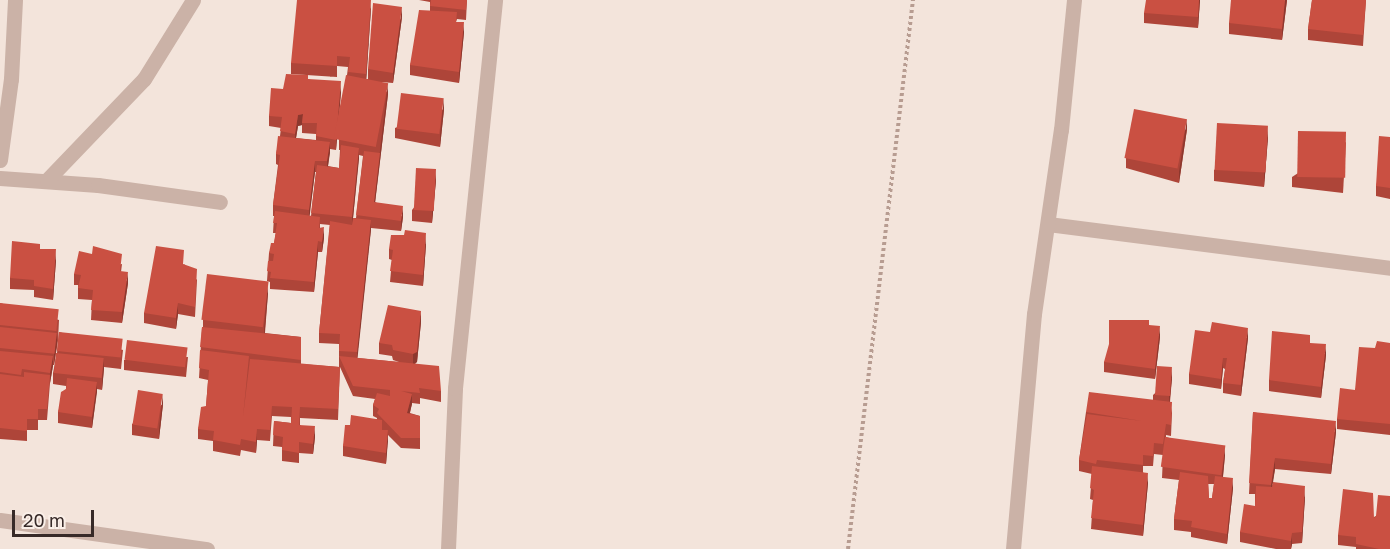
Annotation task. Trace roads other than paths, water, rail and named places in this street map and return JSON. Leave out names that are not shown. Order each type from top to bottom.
[{"type":"street","points":[[0,160],[11,79],[15,0]]},
{"type":"street","points":[[47,180],[144,79],[193,0]]},
{"type":"street","points":[[448,549],[455,388],[495,0]]},
{"type":"street","points":[[1013,549],[1034,314],[1048,224],[1074,0]]},
{"type":"street","points":[[0,178],[47,180],[220,202]]},
{"type":"street","points":[[1048,224],[1390,268]]},
{"type":"street","points":[[0,520],[207,549]]}]
